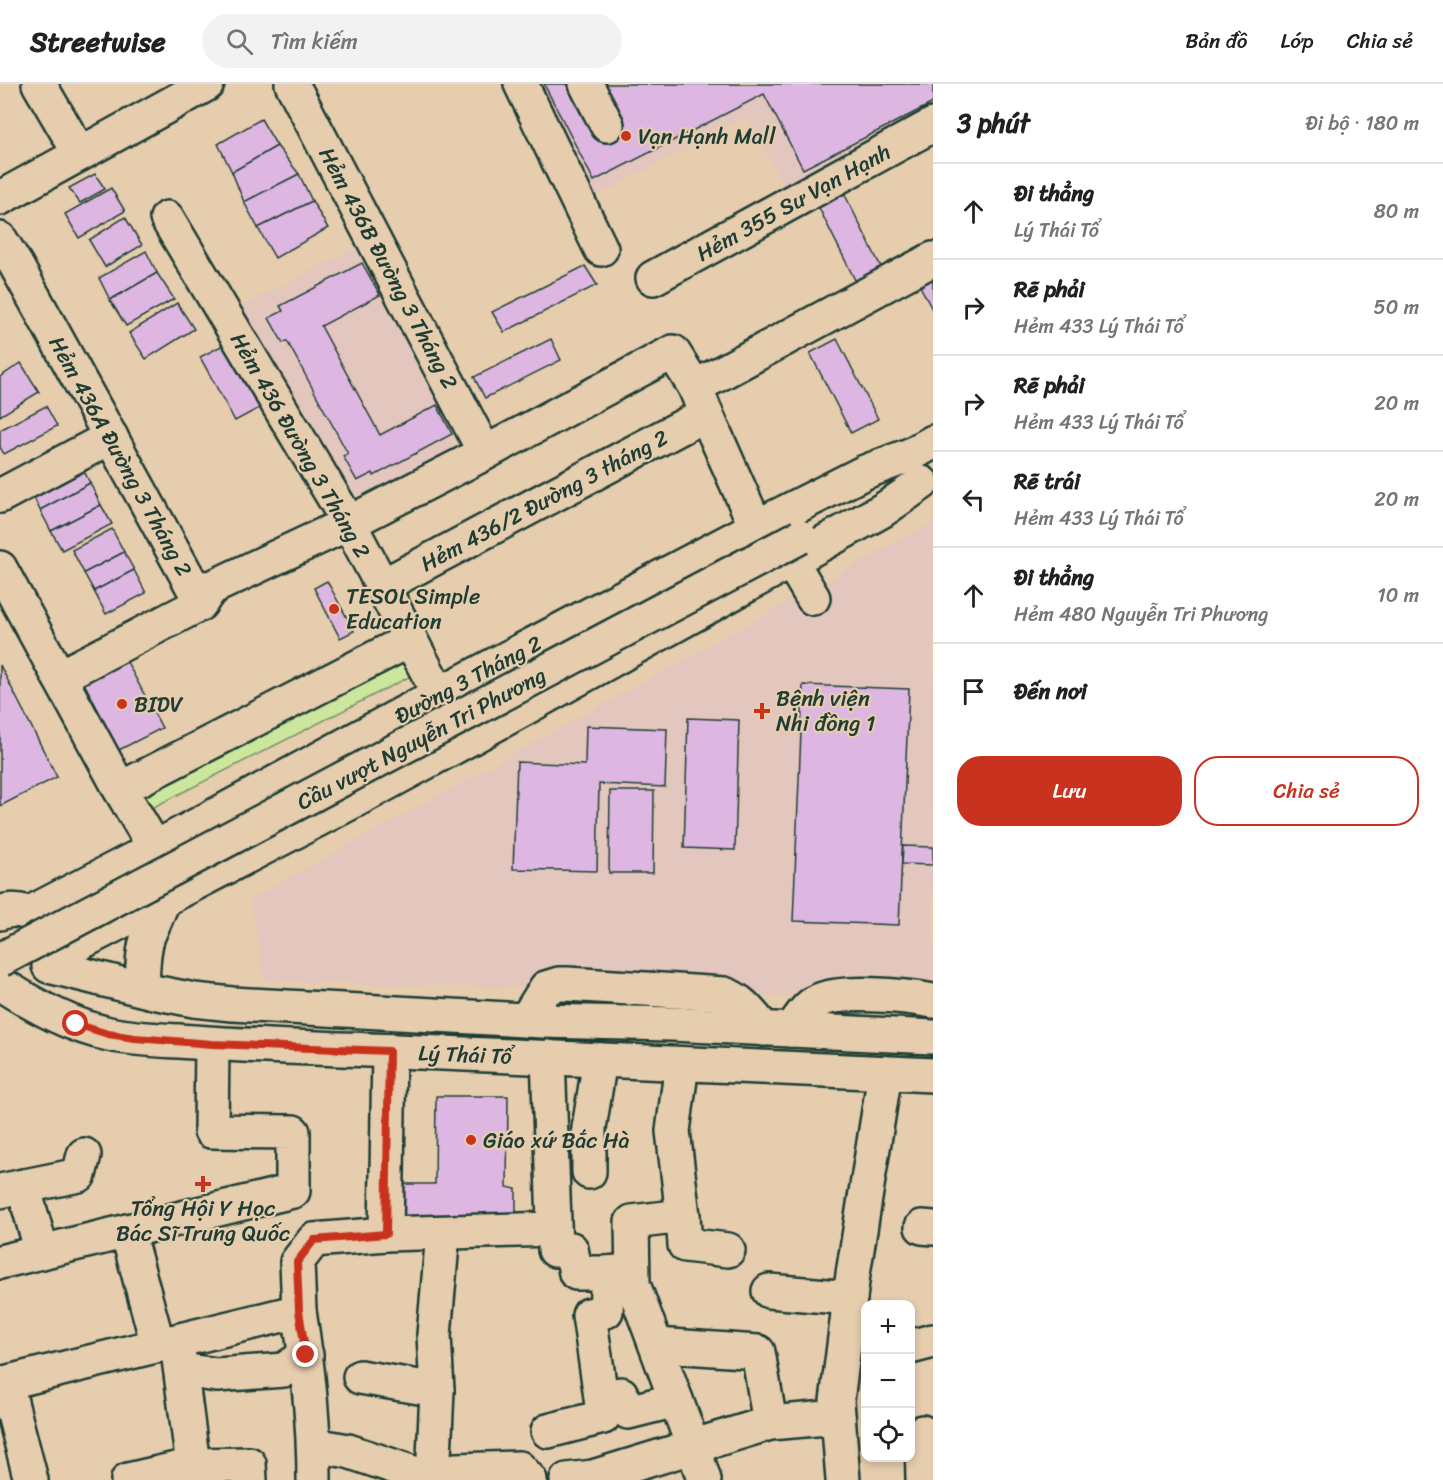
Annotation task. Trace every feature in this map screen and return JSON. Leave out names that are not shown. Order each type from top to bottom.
[{"type":"street","points":[[39,84],[80,154]]},
{"type":"street","points":[[0,198],[80,154],[167,94],[207,84]]},
{"type":"street","name":"Hẻm 436B Đường 3 Tháng 2","points":[[292,84],[485,453]]},
{"type":"street","points":[[521,84],[601,249]]},
{"type":"street","points":[[586,84],[607,125]]},
{"type":"street","name":"Hẻm 355 Sư Vạn Hạnh","points":[[653,278],[933,125]]},
{"type":"street","name":"Hẻm 436 Đường 3 Tháng 2","points":[[167,218],[349,523],[434,684]]},
{"type":"street","name":"Hẻm 436A Đường 3 Tháng 2","points":[[5,259],[111,437],[193,587],[211,588],[349,523]]},
{"type":"street","name":"Hẻm 436/2 Đường 3 tháng 2","points":[[382,586],[701,400],[933,259]]},
{"type":"street","points":[[349,523],[673,352],[701,400],[756,527]]},
{"type":"street","points":[[0,496],[111,437]]},
{"type":"street","name":"Đường 3 Tháng 2","points":[[15,913],[155,848],[434,684],[865,472],[926,472]]},
{"type":"street","points":[[2,978],[20,988],[32,984],[42,976],[56,958],[158,913],[374,800],[801,568],[883,510],[926,472]]},
{"type":"street","name":"Cầu vượt Nguyễn Tri Phương","points":[[2,978],[801,568],[840,513],[926,472]]},
{"type":"street","points":[[0,568],[120,789],[155,848]]},
{"type":"street","points":[[59,677],[200,604],[211,588]]},
{"type":"street","points":[[120,789],[410,640]]},
{"type":"street","points":[[15,913],[44,924],[49,931],[56,958]]},
{"type":"street","points":[[142,989],[145,949],[148,935],[158,913]]},
{"type":"street","name":"Lý Thái Tổ","points":[[56,958],[142,989],[194,1000],[232,1004],[526,1020],[672,1024],[933,1037]]},
{"type":"street","name":"Lý Thái Tổ","points":[[2,978],[51,1014],[108,1034],[135,1038],[212,1044],[933,1075]]},
{"type":"street","points":[[526,1020],[546,988],[559,984],[724,994],[740,1002],[778,1030],[817,1001],[833,996],[886,996],[933,1001]]},
{"type":"street","points":[[672,1024],[677,1064],[673,1131],[685,1245],[728,1250]]},
{"type":"street","points":[[0,1262],[293,1191],[293,1132],[211,1131],[212,1044]]},
{"type":"street","points":[[386,1234],[389,1051]]},
{"type":"street","points":[[548,1057],[555,1250],[571,1249],[576,1273],[620,1272],[633,1284],[704,1480]]},
{"type":"street","points":[[589,1172],[589,1128],[600,1060]]},
{"type":"street","points":[[843,1480],[837,1401],[855,1348],[850,1298],[885,1073]]},
{"type":"street","points":[[42,1252],[12,1188],[79,1175],[84,1155]]},
{"type":"street","points":[[562,1480],[551,1430],[603,1417],[589,1316],[606,1311],[620,1272],[632,1222],[682,1216]]},
{"type":"street","points":[[314,1480],[312,1405],[299,1311],[297,1262],[314,1240],[386,1234],[554,1229]]},
{"type":"street","points":[[127,1230],[172,1352],[193,1465]]},
{"type":"street","points":[[314,1445],[348,1451],[433,1480],[438,1390],[434,1335],[443,1233]]},
{"type":"street","points":[[769,1291],[850,1298]]},
{"type":"street","points":[[32,1480],[3,1384],[172,1352],[299,1311]]},
{"type":"street","points":[[915,1346],[933,1341]]},
{"type":"street","points":[[656,1345],[758,1352],[770,1423]]},
{"type":"street","points":[[172,1352],[217,1375],[284,1370],[306,1355]]},
{"type":"street","points":[[360,1377],[438,1390]]},
{"type":"street","points":[[601,1397],[621,1394],[628,1412],[676,1400]]},
{"type":"street","points":[[570,1480],[593,1477],[770,1423],[838,1417]]},
{"type":"street","points":[[922,1432],[923,1480]]},
{"type":"street","points":[[128,1480],[193,1465],[249,1464],[250,1480]]},
{"type":"street","points":[[454,1480],[456,1470],[519,1468],[530,1480]]},
{"type":"shaded area","name":"Vạn Hạnh Mall","points":[[535,84],[933,84],[933,113],[787,191],[747,116],[595,197]]},
{"type":"shaded area","points":[[360,245],[456,431],[450,452],[367,496],[349,492],[240,307]]},
{"type":"shaded area","name":"Bệnh viện Nhi đồng 1","points":[[933,522],[933,999],[824,998],[673,991],[265,981],[250,900]]},
{"type":"green space","points":[[405,654],[415,674],[146,811],[136,792]]},
{"type":"building","name":"Vạn Hạnh Mall","points":[[544,84],[933,84],[933,103],[803,169],[764,94],[594,181]]},
{"type":"building","points":[[261,119],[277,146],[232,172],[218,144]]},
{"type":"building","points":[[277,146],[299,174],[244,202],[232,172]]},
{"type":"building","points":[[95,174],[105,189],[80,203],[69,188]]},
{"type":"building","points":[[299,174],[312,201],[258,228],[244,202]]},
{"type":"building","points":[[111,188],[125,211],[79,238],[65,214]]},
{"type":"building","points":[[843,191],[885,275],[859,288],[817,204]]},
{"type":"building","points":[[312,201],[328,228],[275,258],[258,228]]},
{"type":"building","points":[[125,217],[142,245],[105,267],[89,240]]},
{"type":"building","points":[[146,251],[157,273],[110,300],[99,278]]},
{"type":"building","points":[[362,263],[380,295],[321,326],[380,435],[437,405],[452,434],[374,476],[373,473],[357,481],[343,456],[348,454],[287,341],[283,343],[269,318],[283,311],[280,306]]},
{"type":"building","points":[[585,266],[597,285],[504,332],[492,312]]},
{"type":"building","points":[[157,273],[174,299],[126,326],[110,300]]},
{"type":"building","points":[[933,277],[933,311],[919,284]]},
{"type":"building","points":[[177,303],[194,329],[146,359],[129,333]]},
{"type":"building","points":[[551,339],[561,360],[485,398],[474,377]]},
{"type":"building","points":[[837,339],[878,419],[851,433],[810,353]]},
{"type":"building","points":[[229,342],[263,406],[235,421],[200,357]]},
{"type":"building","points":[[21,363],[39,392],[0,416],[0,377]]},
{"type":"building","points":[[46,406],[57,426],[4,454],[0,447],[0,430]]},
{"type":"building","points":[[78,459],[90,483],[40,510],[28,486]]},
{"type":"building","points":[[90,483],[101,505],[51,531],[40,510]]},
{"type":"building","points":[[101,505],[112,524],[62,550],[51,531]]},
{"type":"building","points":[[112,529],[124,552],[84,573],[72,550]]},
{"type":"building","points":[[124,552],[134,570],[94,591],[84,573]]},
{"type":"building","points":[[134,570],[146,593],[106,614],[94,591]]},
{"type":"building","name":"TESOL Simple Education","points":[[327,581],[354,631],[340,638],[314,588]]},
{"type":"building","name":"BIDV","points":[[125,658],[162,728],[119,750],[83,681]]},
{"type":"building","points":[[0,665],[57,777],[0,806]]},
{"type":"building","points":[[803,685],[909,689],[899,925],[793,921]]},
{"type":"building","points":[[688,718],[739,720],[735,850],[684,848]]},
{"type":"building","points":[[586,726],[667,729],[665,787],[599,784],[597,871],[513,869],[517,762],[585,765]]},
{"type":"building","points":[[610,791],[654,791],[653,873],[609,873]]},
{"type":"building","points":[[903,846],[933,847],[933,865],[902,864]]},
{"type":"building","name":"Giáo xứ Bắc Hà","points":[[436,1096],[508,1096],[507,1187],[516,1189],[516,1221],[395,1220],[395,1184],[435,1184]]},
{"type":"place","name":"Vạn Hạnh Mall","points":[[626,136]]},
{"type":"place","name":"TESOL Simple Education","points":[[334,609]]},
{"type":"place","name":"BIDV","points":[[122,704]]},
{"type":"place","name":"Bệnh viện Nhi đồng 1","points":[[762,711]]},
{"type":"place","name":"Giáo xứ Bắc Hà","points":[[471,1140]]},
{"type":"place","name":"Tổng Hội Y Học Bác Sĩ Trung Quốc","points":[[203,1184]]},
{"type":"route","points":[[76,1024],[108,1034],[135,1038],[212,1044],[389,1051],[386,1234],[314,1240],[297,1262],[299,1311],[306,1355]]}]
